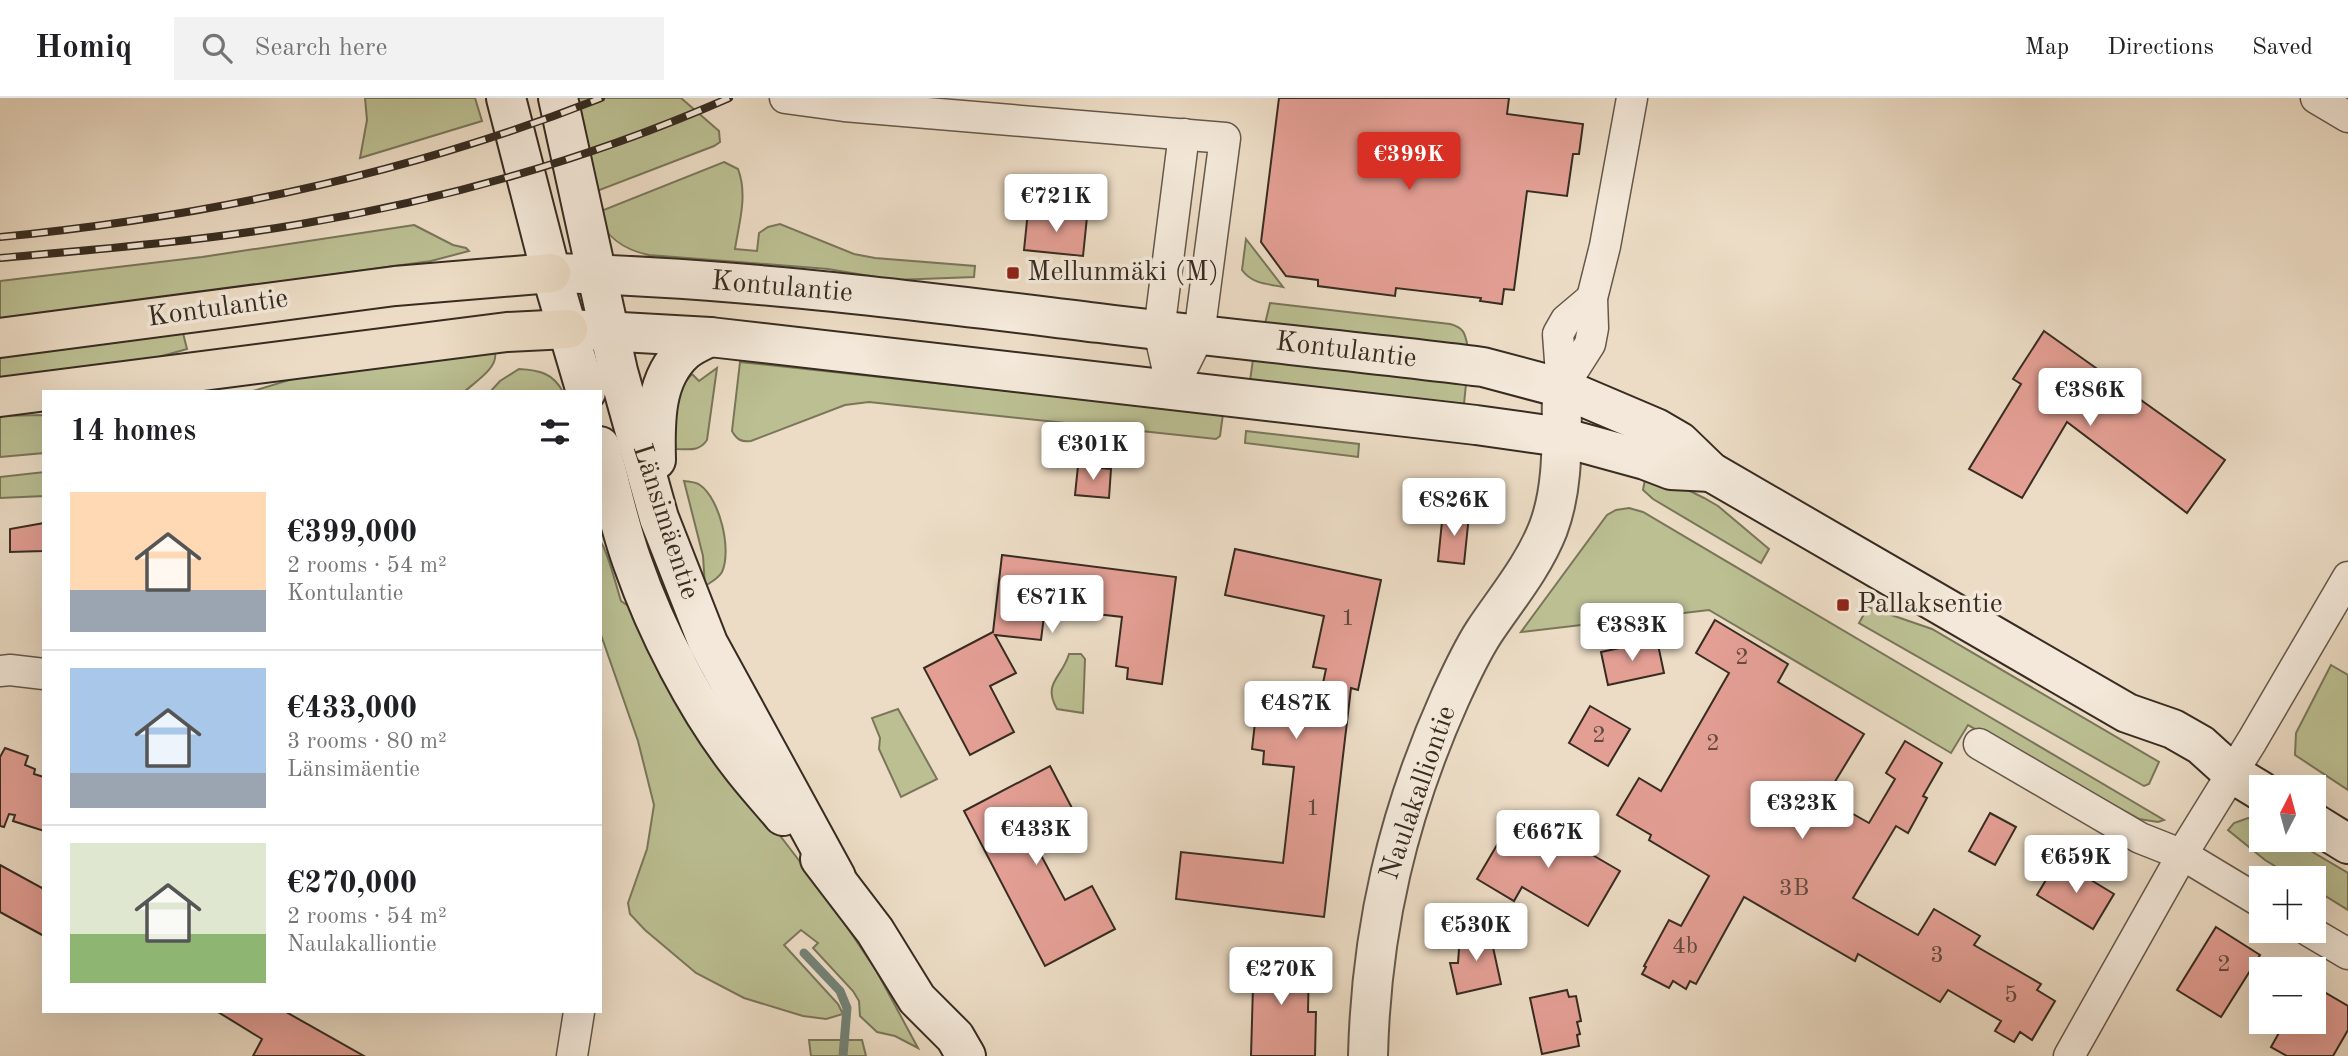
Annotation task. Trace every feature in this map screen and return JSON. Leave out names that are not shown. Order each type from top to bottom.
[{"type":"main road","points":[[506,98],[551,273],[585,390]]},
{"type":"main road","name":"Länsimäentie","points":[[558,98],[618,371],[659,519],[708,643],[836,877]]},
{"type":"main road","name":"Kontulantie","points":[[0,338],[395,286],[551,273],[776,286],[1483,367],[1562,388],[1656,428],[1679,442],[1711,472]]},
{"type":"main road","name":"Kontulantie","points":[[55,390],[507,332],[611,330],[709,337],[1172,389],[1561,437],[1645,460],[1671,470],[1711,472]]},
{"type":"main road","points":[[659,519],[656,408],[663,385],[685,351],[709,337]]},
{"type":"main road","name":"Naulakalliontie","points":[[1368,1056],[1371,982],[1378,930],[1387,882],[1406,814],[1426,754],[1451,695],[1483,635],[1536,555],[1548,528],[1559,484],[1562,388]]},
{"type":"main road","name":"Kontulantie","points":[[0,397],[42,392]]},
{"type":"main road","name":"Länsimäentie","points":[[602,453],[632,563],[680,669],[737,761],[836,877],[917,999],[955,1037],[966,1056]]},
{"type":"main road","points":[[1711,472],[2127,713],[2173,729],[2201,745],[2247,782]]},
{"type":"main road","points":[[2326,830],[2348,844]]},
{"type":"main road","name":"Länsimäentie","points":[[917,999],[933,1056]]},
{"type":"street","points":[[1562,388],[1590,344],[1593,328],[1592,298],[1605,246],[1632,98]]},
{"type":"street","points":[[2316,98],[2348,117]]},
{"type":"street","points":[[797,100],[1225,138],[1199,335],[1172,389]]},
{"type":"street","points":[[1172,389],[1159,331],[1184,134]]},
{"type":"street","points":[[2068,1056],[2183,855],[2247,782],[2348,577]]},
{"type":"street","points":[[0,671],[42,674]]},
{"type":"street","points":[[1979,744],[2140,838],[2183,855],[2249,895]]},
{"type":"street","points":[[2326,941],[2348,954]]},
{"type":"street","points":[[572,1056],[579,1013]]},
{"type":"green space","points":[[365,98],[475,98],[482,121],[360,158],[367,120]]},
{"type":"green space","points":[[566,98],[681,98],[719,131],[720,142],[597,191]]},
{"type":"green space","points":[[724,162],[738,169],[741,179],[742,209],[735,249],[757,251],[759,233],[780,224],[854,254],[975,266],[974,277],[894,280],[828,269],[649,255],[632,250],[617,241],[605,229],[596,213]]},
{"type":"green space","points":[[414,225],[469,251],[431,261],[0,320],[0,281],[202,257]]},
{"type":"green space","points":[[1246,239],[1283,287],[1255,281],[1242,270]]},
{"type":"green space","points":[[1270,303],[1450,324],[1464,332],[1468,348],[1265,324]]},
{"type":"green space","points":[[183,333],[187,349],[155,358],[0,379],[0,357]]},
{"type":"green space","points":[[495,353],[493,364],[466,390],[257,390],[312,373]]},
{"type":"green space","points":[[1253,359],[1466,384],[1464,404],[1250,381]]},
{"type":"green space","points":[[740,362],[1223,414],[1220,436],[1216,439],[869,402],[845,405],[745,441],[732,431]]},
{"type":"green space","points":[[717,368],[707,440],[697,448],[676,449],[670,425],[679,389],[692,374],[699,381]]},
{"type":"green space","points":[[519,369],[533,370],[550,377],[562,390],[492,390],[500,381]]},
{"type":"green space","points":[[42,415],[42,453],[0,457],[0,416]]},
{"type":"green space","points":[[1246,431],[1359,444],[1358,457],[1245,443]]},
{"type":"green space","points":[[42,472],[42,496],[0,498],[0,477]]},
{"type":"green space","points":[[1646,474],[1682,487],[1718,506],[1769,549],[1761,563],[1653,499],[1643,490]]},
{"type":"green space","points":[[684,481],[698,484],[707,492],[718,513],[725,538],[725,563],[722,572],[705,586],[703,556]]},
{"type":"green space","points":[[1629,508],[1643,512],[2164,820],[2158,822],[2139,819],[1968,725],[1951,753],[1709,610],[1521,632],[1607,515]]},
{"type":"green space","points":[[602,544],[621,601],[630,607],[633,619],[644,618],[745,790],[827,897],[877,972],[918,1048],[895,1036],[877,1032],[860,1016],[859,1001],[853,991],[813,948],[818,943],[801,930],[784,945],[838,1004],[843,1014],[826,1019],[803,1016],[744,998],[696,973],[630,914],[628,903],[647,849],[654,805],[638,741],[602,638]]},
{"type":"green space","points":[[1868,607],[1932,629],[2159,762],[2149,784],[2144,786],[1859,623]]},
{"type":"green space","points":[[1069,654],[1081,654],[1085,659],[1083,713],[1057,709],[1053,700],[1052,686]]},
{"type":"green space","points":[[2331,665],[2348,675],[2348,790],[2295,755],[2296,733]]},
{"type":"green space","points":[[898,709],[937,779],[901,797],[879,749],[880,738],[872,718]]},
{"type":"green space","points":[[2249,818],[2249,847],[2228,830],[2234,823]]},
{"type":"green space","points":[[2255,852],[2312,852],[2348,873],[2348,910],[2326,896],[2326,866],[2275,866]]},
{"type":"green space","points":[[809,1040],[862,1040],[866,1056],[811,1056]]},
{"type":"building","points":[[1279,98],[1509,98],[1507,114],[1583,124],[1579,154],[1573,154],[1567,196],[1527,191],[1514,290],[1504,289],[1502,304],[1480,301],[1481,298],[1396,288],[1395,296],[1318,286],[1318,280],[1286,276],[1261,242]]},
{"type":"building","points":[[1028,211],[1087,217],[1083,256],[1024,250]]},
{"type":"building","points":[[2044,331],[2225,460],[2187,513],[2067,422],[2022,498],[1969,469],[2021,384],[2013,379]]},
{"type":"building","points":[[1078,466],[1111,469],[1109,498],[1075,495]]},
{"type":"building","points":[[1443,512],[1469,515],[1464,564],[1438,561]]},
{"type":"building","points":[[42,523],[42,551],[10,552],[10,529]]},
{"type":"building","points":[[1235,549],[1381,580],[1358,690],[1351,688],[1324,917],[1176,899],[1181,852],[1283,863],[1294,767],[1263,764],[1264,751],[1252,749],[1256,714],[1315,721],[1326,669],[1313,667],[1324,616],[1225,595]]},
{"type":"building","points":[[1002,555],[1176,577],[1162,684],[1127,679],[1128,668],[1116,666],[1122,617],[1045,608],[1041,640],[995,635],[1016,673],[990,686],[1014,732],[970,755],[924,668],[993,632]]},
{"type":"building","points":[[1715,620],[1788,664],[1778,682],[1864,734],[1825,798],[1869,823],[1895,779],[1886,773],[1905,741],[1942,763],[1923,796],[1927,798],[1908,833],[1896,826],[1853,898],[1918,935],[1934,909],[1980,936],[1974,945],[2041,984],[2037,990],[2055,1001],[2032,1040],[2020,1032],[2014,1042],[1995,1031],[2001,1021],[1948,990],[1940,1002],[1858,954],[1855,961],[1744,897],[1696,984],[1690,981],[1686,989],[1673,981],[1669,988],[1642,974],[1669,920],[1681,926],[1709,876],[1649,840],[1651,835],[1617,815],[1639,778],[1661,791],[1729,673],[1696,653]]},
{"type":"building","points":[[1657,640],[1664,673],[1608,685],[1601,652]]},
{"type":"building","points":[[1590,706],[1630,729],[1608,766],[1569,743]]},
{"type":"building","points":[[5,748],[28,756],[25,765],[35,769],[34,774],[42,776],[42,830],[13,821],[15,815],[9,814],[4,827],[0,826],[0,757]]},
{"type":"building","points":[[1050,766],[1072,808],[1028,831],[1065,900],[1092,886],[1115,929],[1045,966],[964,811]]},
{"type":"building","points":[[1517,811],[1620,871],[1588,926],[1522,887],[1514,901],[1477,879]]},
{"type":"building","points":[[1990,813],[2016,827],[1995,865],[1969,851]]},
{"type":"building","points":[[2058,860],[2114,894],[2093,929],[2037,895]]},
{"type":"building","points":[[0,865],[42,888],[42,935],[0,912]]},
{"type":"building","points":[[2216,927],[2260,955],[2249,957],[2249,972],[2221,1017],[2177,990]]},
{"type":"building","points":[[1489,929],[1501,984],[1457,994],[1450,963],[1458,963],[1460,935]]},
{"type":"building","points":[[1246,957],[1309,959],[1308,1012],[1316,1012],[1315,1056],[1251,1056],[1253,986],[1245,986]]},
{"type":"building","points":[[1567,990],[1569,997],[1576,996],[1581,1021],[1577,1022],[1579,1046],[1542,1054],[1530,998]]},
{"type":"building","points":[[2326,993],[2348,1006],[2348,1030],[2333,1056],[2287,1056],[2271,1047],[2278,1034],[2326,1034]]},
{"type":"building","points":[[220,1013],[288,1013],[364,1056],[253,1056],[262,1039]]},
{"type":"waterway","points":[[804,953],[840,991],[847,1008],[843,1056]]},
{"type":"railway","points":[[0,237],[153,218],[305,188],[455,149],[601,98]]},
{"type":"railway","points":[[0,258],[226,235],[301,224],[411,202],[572,158],[729,98]]},
{"type":"place","name":"Mellunmäki (M)","points":[[1013,273]]},
{"type":"place","name":"Pallaksentie","points":[[1843,605]]}]
